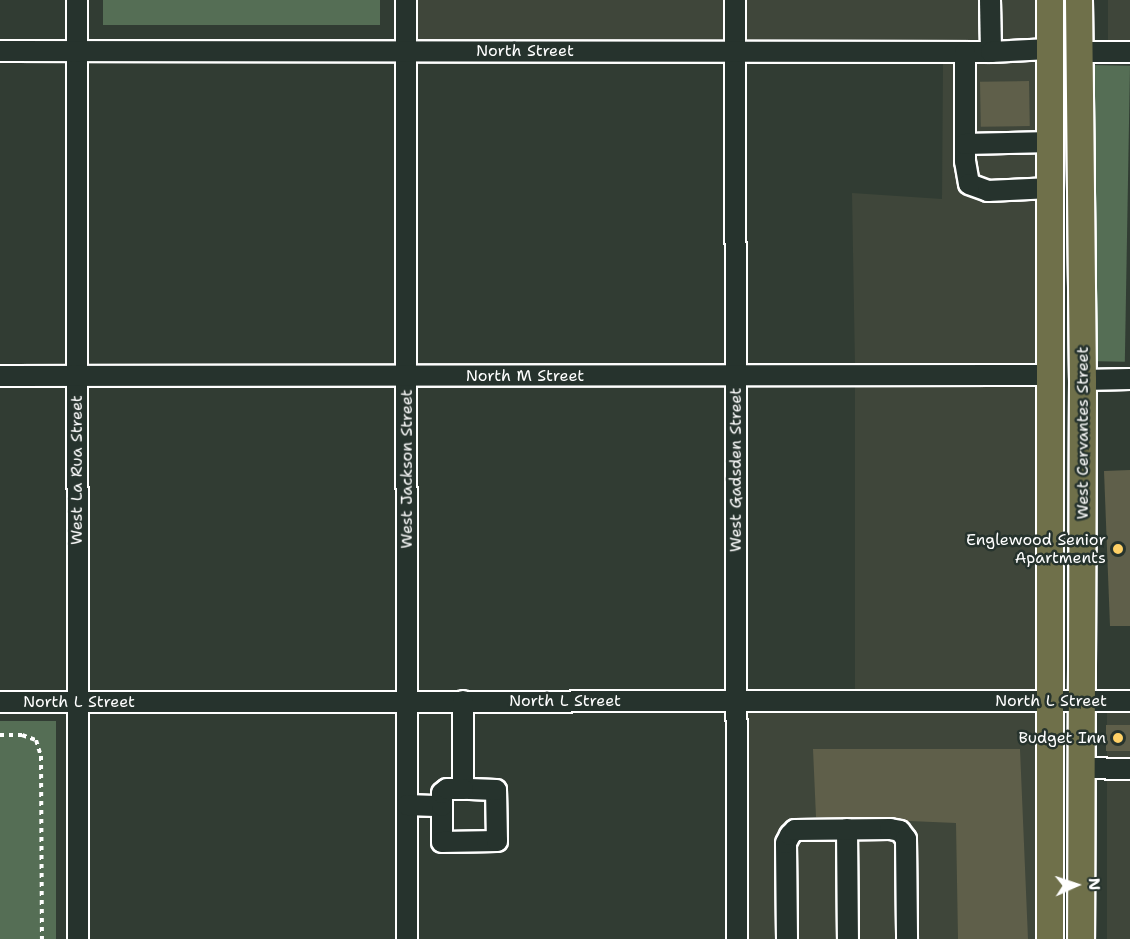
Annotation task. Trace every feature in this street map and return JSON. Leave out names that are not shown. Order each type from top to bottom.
[{"type":"main road","name":"West Cervantes Street","points":[[1050,0],[1052,701],[1050,939]]},
{"type":"main road","name":"West Cervantes Street","points":[[1079,0],[1083,380],[1081,939]]},
{"type":"street","name":"West La Rua Street","points":[[77,0],[78,939]]},
{"type":"street","name":"West Jackson Street","points":[[406,0],[407,939]]},
{"type":"street","name":"West Gadsden Street","points":[[735,0],[736,939]]},
{"type":"street","points":[[990,0],[991,52]]},
{"type":"street","name":"North Street","points":[[0,51],[991,52],[1050,49]]},
{"type":"street","points":[[964,52],[965,144],[969,184],[988,191],[1051,188]]},
{"type":"street","points":[[1080,52],[1130,52]]},
{"type":"street","points":[[965,144],[1050,142]]},
{"type":"street","name":"North M Street","points":[[0,376],[1051,375]]},
{"type":"street","points":[[1083,380],[1130,379]]},
{"type":"street","points":[[463,701],[463,789]]},
{"type":"street","name":"North L Street","points":[[0,702],[1130,701]]},
{"type":"street","points":[[1082,768],[1130,769]]},
{"type":"street","points":[[447,789],[496,790],[497,841],[442,842],[442,806],[442,793],[447,789]]},
{"type":"street","points":[[407,806],[442,806]]},
{"type":"street","points":[[847,829],[848,939]]},
{"type":"street","points":[[787,939],[786,843],[790,835],[795,830],[847,829],[890,829],[900,831],[906,838],[907,939]]},
{"type":"path","points":[[0,735],[22,735],[36,740],[41,756],[42,939]]},
{"type":"shaded area","points":[[418,0],[724,0],[724,40],[418,40]]},
{"type":"shaded area","points":[[747,0],[1035,0],[1035,41],[747,41]]},
{"type":"shaded area","points":[[1108,0],[1130,0],[1130,42],[1108,42]]},
{"type":"shaded area","points":[[1036,60],[1036,365],[855,366],[852,193],[942,199],[943,62]]},
{"type":"shaded area","points":[[855,385],[1036,385],[1036,691],[855,691]]},
{"type":"shaded area","points":[[748,711],[1036,711],[1036,939],[748,939]]},
{"type":"shaded area","points":[[1107,711],[1130,711],[1130,939],[1107,939]]},
{"type":"green space","points":[[103,0],[380,0],[380,25],[103,25]]},
{"type":"green space","points":[[1089,65],[1130,66],[1125,362],[1084,361]]},
{"type":"green space","points":[[0,721],[56,721],[56,939],[0,939]]},
{"type":"building","points":[[1029,81],[1030,126],[981,127],[980,82]]},
{"type":"building","name":"Englewood Senior Apartments","points":[[1130,470],[1130,626],[1110,626],[1104,471]]},
{"type":"building","name":"Budget Inn","points":[[1106,725],[1130,725],[1130,751],[1106,751]]},
{"type":"building","points":[[813,749],[1020,749],[1028,939],[958,939],[956,823],[816,817]]},
{"type":"place","name":"Englewood Senior Apartments","points":[[1118,549]]},
{"type":"place","name":"Budget Inn","points":[[1118,738]]}]
